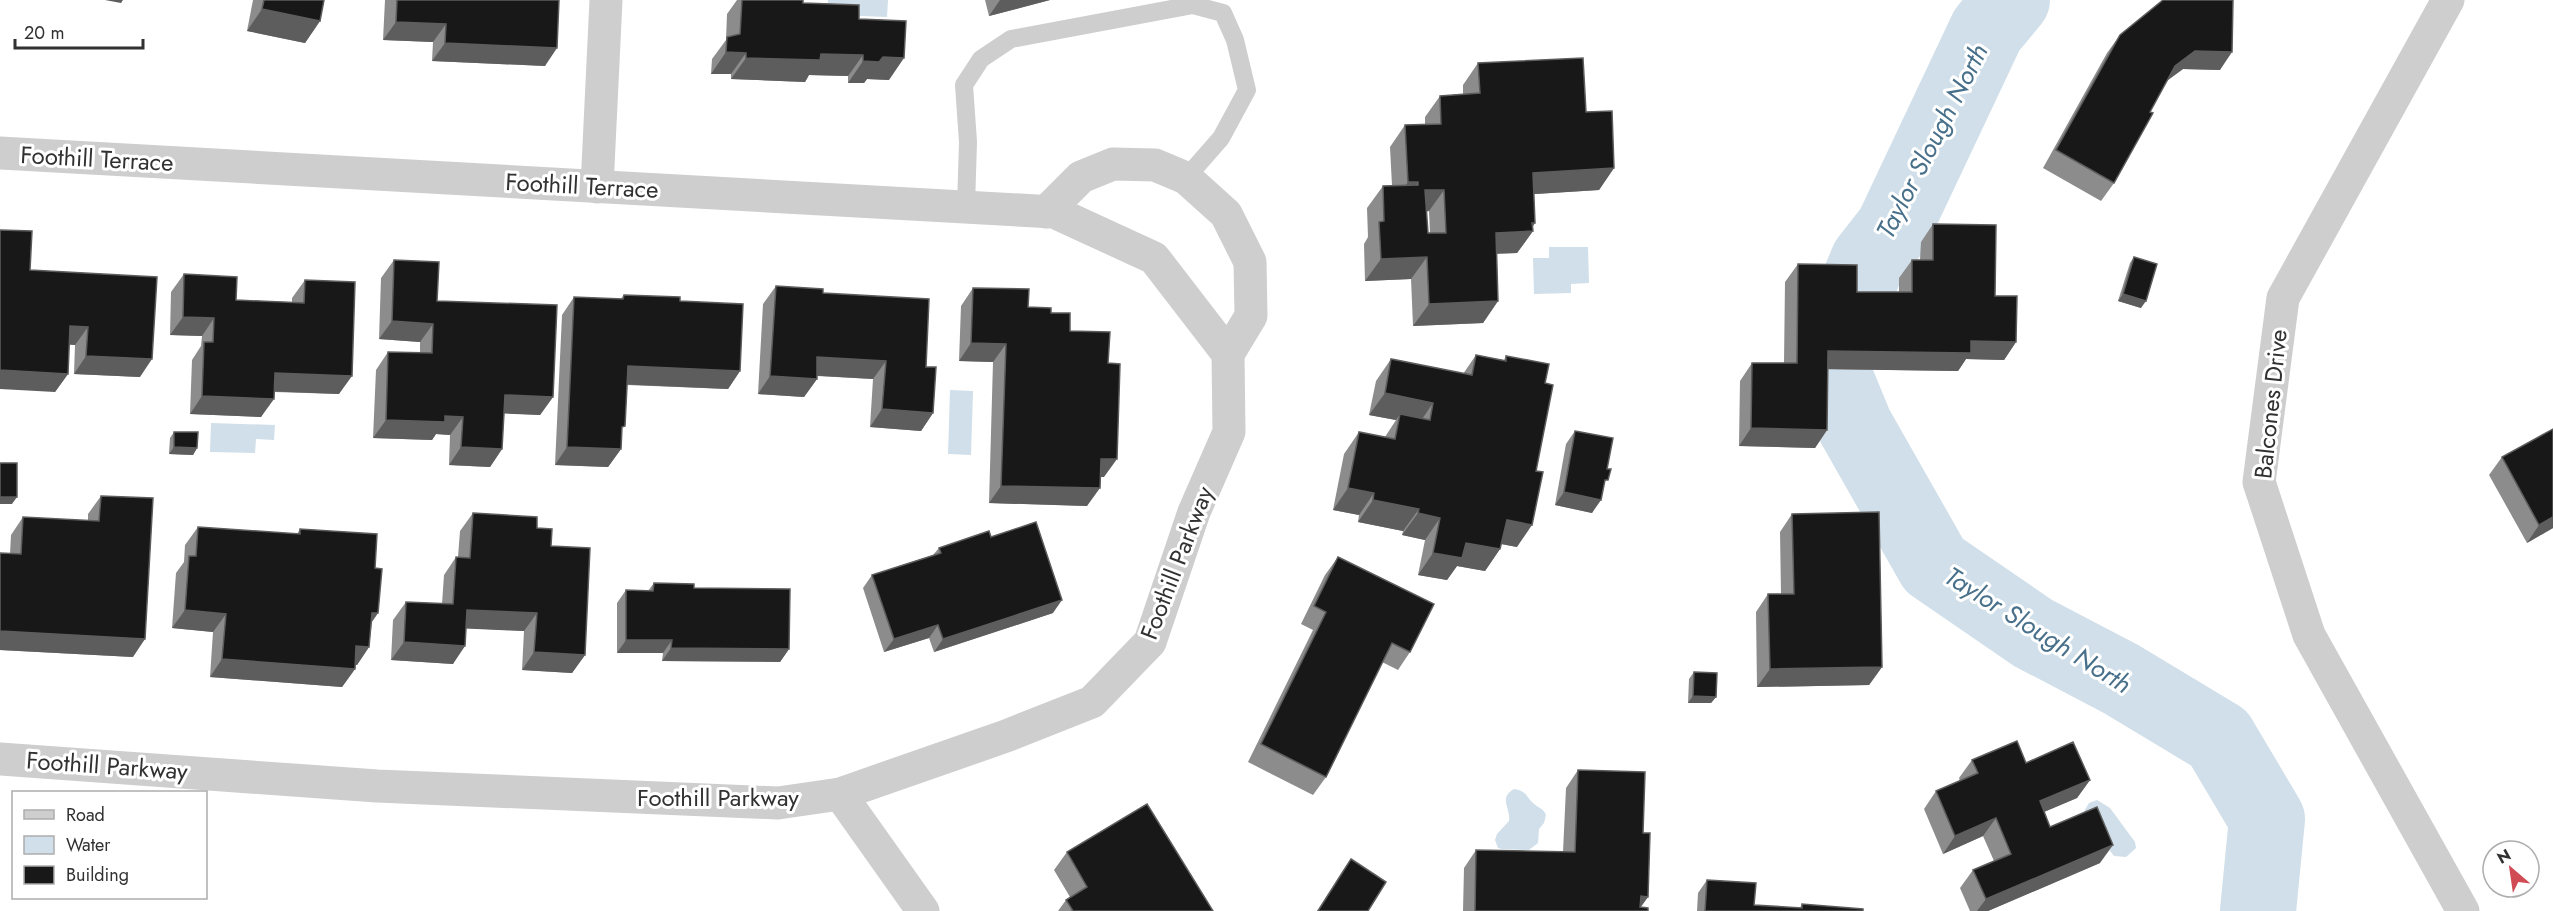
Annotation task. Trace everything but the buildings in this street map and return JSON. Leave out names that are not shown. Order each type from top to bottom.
[{"type":"street","points":[[597,187],[606,0]]},
{"type":"street","name":"Balcones Drive","points":[[2448,0],[2283,298],[2259,482],[2309,634],[2463,911]]},
{"type":"street","name":"Foothill Terrace","points":[[0,153],[1054,212],[1154,258],[1228,354]]},
{"type":"street","points":[[1046,212],[1081,177],[1113,164],[1155,165],[1186,178],[1226,214],[1250,262],[1251,316],[1228,354]]},
{"type":"street","name":"Foothill Parkway","points":[[0,759],[377,786],[696,801],[777,803],[840,794],[1006,736],[1092,702],[1150,642],[1194,512],[1229,432],[1228,354]]},
{"type":"street","points":[[840,794],[923,911]]},
{"type":"lane","points":[[966,206],[968,142],[964,85],[981,59],[1011,39],[1193,5],[1223,13],[1235,40],[1246,90],[1221,138],[1186,178]]},
{"type":"water","points":[[828,0],[888,0],[887,17],[809,14],[827,8]]},
{"type":"water","points":[[1549,247],[1588,247],[1589,283],[1571,284],[1571,293],[1534,294],[1533,258],[1549,258]]},
{"type":"water","points":[[950,390],[973,391],[971,455],[948,454]]},
{"type":"water","points":[[211,423],[275,425],[274,440],[256,439],[255,453],[210,452]]},
{"type":"water","points":[[1514,789],[1524,793],[1546,815],[1539,829],[1538,843],[1529,850],[1498,848],[1495,840],[1497,834],[1509,821],[1506,800],[1509,792]]},
{"type":"water","points":[[2097,800],[2110,808],[2135,842],[2136,848],[2126,857],[2114,856],[2082,815],[2089,803]]},
{"type":"waterway","name":"Taylor Slough North","points":[[2012,0],[1987,30],[1893,229],[1868,261],[1837,335],[1834,375],[1855,426],[1934,565],[2033,633],[2121,679],[2219,738],[2267,819],[2258,911]]}]
